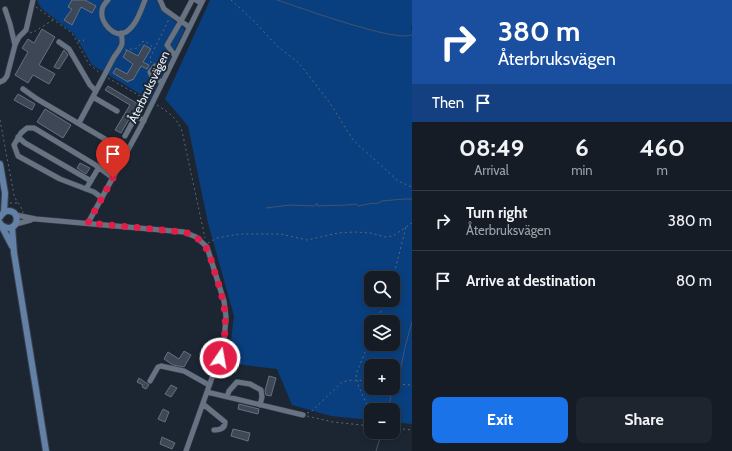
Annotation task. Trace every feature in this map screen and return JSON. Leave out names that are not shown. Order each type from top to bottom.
[{"type":"main road","points":[[0,164],[5,193],[17,219],[14,225],[14,253]]},
{"type":"main road","points":[[1,214],[5,193]]},
{"type":"main road","points":[[1,214],[9,211],[15,214]]},
{"type":"main road","points":[[1,225],[8,228],[14,225]]},
{"type":"main road","points":[[1,225],[14,253],[16,261],[46,451]]},
{"type":"street","points":[[108,0],[102,11],[102,16],[104,22],[111,30],[117,33],[125,32],[131,26],[145,0]]},
{"type":"street","points":[[160,0],[164,9],[189,27]]},
{"type":"street","points":[[175,56],[167,46],[192,0]]},
{"type":"street","points":[[196,0],[202,2]]},
{"type":"street","points":[[0,82],[7,76],[15,45],[26,30],[33,2]]},
{"type":"street","name":"Återbruksvägen","points":[[88,223],[128,152],[202,2]]},
{"type":"street","points":[[5,9],[15,45]]},
{"type":"street","points":[[79,123],[114,57],[121,49],[123,40],[121,33]]},
{"type":"street","points":[[59,42],[69,49],[90,85],[96,91]]},
{"type":"street","points":[[162,82],[152,76],[150,72],[152,68],[157,66],[168,71]]},
{"type":"street","points":[[23,89],[37,99],[128,152]]},
{"type":"street","points":[[93,97],[117,111]]},
{"type":"street","points":[[125,136],[136,116],[144,120]]},
{"type":"street","points":[[102,198],[94,192],[60,179],[18,156],[14,145],[18,137],[25,129],[34,128],[99,167],[113,178]]},
{"type":"street","points":[[18,137],[25,143],[91,181]]},
{"type":"street","points":[[86,189],[99,167]]},
{"type":"street","points":[[15,214],[36,219],[184,232],[196,237],[205,245],[209,252],[225,310],[222,348],[186,451]]},
{"type":"street","points":[[14,225],[36,219]]},
{"type":"street","points":[[150,381],[158,367],[161,366],[184,371],[209,385]]},
{"type":"street","points":[[227,396],[235,383],[239,381],[254,385],[261,390],[262,397],[260,405]]},
{"type":"street","points":[[207,392],[303,415]]},
{"type":"street","points":[[203,404],[225,422],[223,427],[214,430]]},
{"type":"path","points":[[231,0],[253,20],[277,46],[299,63],[330,103],[353,140],[398,181],[412,187]]},
{"type":"path","points":[[33,2],[72,33],[89,64],[104,75],[171,115],[181,127],[206,237],[205,245]]},
{"type":"path","points":[[152,68],[150,58],[171,15]]},
{"type":"path","points":[[26,30],[32,33],[53,19]]},
{"type":"path","points":[[77,42],[83,41],[86,38]]},
{"type":"path","points":[[121,49],[125,50],[126,48],[137,48],[142,42],[145,41],[154,48]]},
{"type":"path","points":[[0,120],[14,195],[22,208],[24,217]]},
{"type":"path","points":[[205,245],[217,238],[239,234],[281,234],[307,240],[338,233],[355,232],[371,233],[385,237],[393,236],[412,223]]},
{"type":"path","points":[[395,271],[406,226]]},
{"type":"path","points":[[365,351],[359,363],[356,380],[366,403]]},
{"type":"path","points":[[303,415],[311,412],[342,382],[348,380],[364,381]]},
{"type":"path","points":[[400,384],[412,385]]},
{"type":"path","points":[[303,415],[333,422],[364,425]]},
{"type":"path","points":[[400,429],[412,430]]},
{"type":"shaded area","points":[[37,0],[157,0],[158,4],[173,20],[185,29],[150,100],[92,65],[74,34],[41,8]]},
{"type":"shaded area","points":[[210,0],[412,0],[412,424],[400,423],[400,403],[364,403],[364,419],[331,416],[292,405],[277,369],[228,363],[234,316],[208,223],[188,126],[165,99]]},
{"type":"building","points":[[72,0],[85,0],[96,6],[92,13],[81,7],[72,25],[64,20],[72,9],[68,7]]},
{"type":"building","points":[[42,29],[55,37],[39,65],[55,74],[49,84],[33,75],[28,83],[15,75],[28,52],[22,48],[28,39],[34,43]]},
{"type":"building","points":[[144,45],[151,49],[143,62],[149,65],[147,69],[141,66],[133,80],[129,80],[128,82],[113,73],[116,68],[127,74],[133,64],[123,57],[127,50],[138,56]]},
{"type":"building","points":[[64,50],[68,55],[59,69],[54,67]]},
{"type":"building","points":[[108,86],[138,104],[121,133],[115,130],[130,105],[105,90]]},
{"type":"building","points":[[18,94],[35,104],[32,110],[14,100]]},
{"type":"building","points":[[45,109],[71,125],[63,138],[37,122]]},
{"type":"building","points":[[80,163],[90,168],[86,174],[77,168]]},
{"type":"building","points":[[184,351],[191,355],[184,367],[173,365],[164,359],[168,352],[179,359]]},
{"type":"building","points":[[269,376],[276,378],[271,396],[266,395],[265,391]]},
{"type":"building","points":[[139,378],[149,385],[146,389],[142,387],[143,385],[137,382]]},
{"type":"building","points":[[171,385],[177,388],[171,397],[165,394]]},
{"type":"building","points":[[239,404],[259,409],[258,414],[238,409]]},
{"type":"building","points":[[163,409],[169,412],[165,422],[158,419]]},
{"type":"building","points":[[233,429],[250,433],[248,441],[231,436]]},
{"type":"building","points":[[162,437],[175,443],[172,449],[160,444]]},
{"type":"waterway","points":[[277,0],[387,34],[403,36],[412,35]]},
{"type":"waterway","points":[[266,208],[290,205],[314,206],[317,203],[317,206],[356,204],[358,206],[374,203],[376,204],[382,201],[412,199]]},
{"type":"waterway","points":[[405,347],[412,322]]},
{"type":"waterway","points":[[390,403],[399,376],[405,348]]},
{"type":"waterway","points":[[376,451],[380,439]]},
{"type":"route","points":[[113,178],[88,223],[176,230],[196,237],[207,247],[224,301],[226,317],[224,341],[220,358]]}]
